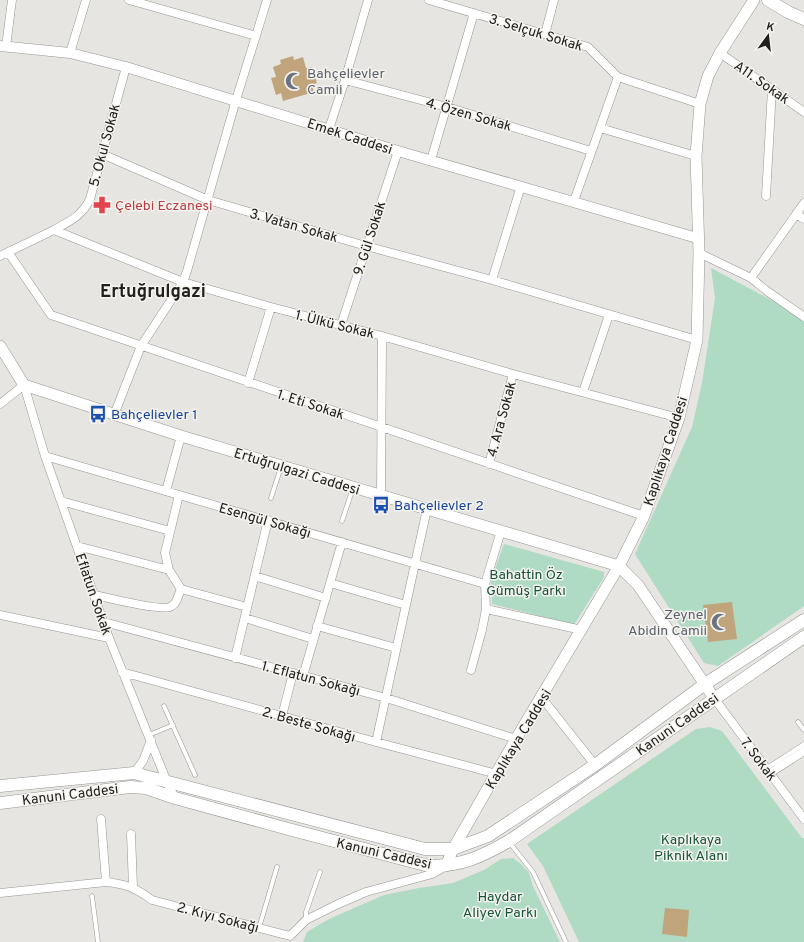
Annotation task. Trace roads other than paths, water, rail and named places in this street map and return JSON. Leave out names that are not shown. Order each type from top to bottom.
[{"type":"main road","name":"Kaplıkaya Caddesi","points":[[446,866],[453,849],[516,739],[542,698],[619,566],[644,516],[679,418],[697,340],[699,253],[697,238],[696,156],[700,104],[708,76],[720,53],[754,0]]},
{"type":"main road","points":[[768,0],[788,12],[804,19]]},
{"type":"main road","points":[[788,12],[804,28]]},
{"type":"main road","points":[[0,346],[4,359],[24,385]]},
{"type":"main road","name":"Ertuğrulgazi Caddesi","points":[[24,385],[181,436],[619,566],[638,585],[714,698]]},
{"type":"main road","name":"Kanuni Caddesi","points":[[0,786],[134,773],[425,849],[453,849],[488,836],[595,765],[705,684],[804,620]]},
{"type":"main road","name":"Kanuni Caddesi","points":[[0,803],[130,787],[146,788],[175,798],[429,866],[446,866],[469,861],[509,842],[714,698],[804,637]]},
{"type":"street","points":[[3,46],[12,0]]},
{"type":"street","points":[[70,53],[86,0]]},
{"type":"street","points":[[129,0],[256,36]]},
{"type":"street","points":[[114,415],[141,346],[183,282],[267,0]]},
{"type":"street","points":[[329,129],[368,0]]},
{"type":"street","name":"3. Selçuk Sokak","points":[[429,0],[588,47],[618,77],[700,104]]},
{"type":"street","points":[[545,34],[554,0]]},
{"type":"street","points":[[431,160],[474,13]]},
{"type":"street","name":"Emek Caddesi","points":[[3,46],[70,53],[126,68],[236,100],[398,151],[697,238]]},
{"type":"street","name":"A11. Sokak","points":[[720,53],[804,112]]},
{"type":"street","name":"5. Okul Sokak","points":[[54,230],[77,216],[85,209],[90,199],[126,68]]},
{"type":"street","points":[[574,201],[618,77]]},
{"type":"street","name":"4. Özen Sokak","points":[[345,80],[447,107],[591,150]]},
{"type":"street","points":[[766,196],[772,89]]},
{"type":"street","points":[[600,128],[696,156]]},
{"type":"street","name":"9. Gül Sokak","points":[[341,325],[398,151]]},
{"type":"street","name":"3. Vatan Sokak","points":[[102,154],[208,200],[366,246],[492,280],[697,340]]},
{"type":"street","points":[[492,280],[521,186]]},
{"type":"street","points":[[751,278],[804,203]]},
{"type":"street","points":[[796,214],[804,219]]},
{"type":"street","points":[[0,256],[54,230]]},
{"type":"street","name":"1. Ülkü Sokak","points":[[54,230],[183,282],[382,336],[513,374],[679,418]]},
{"type":"street","name":"1. Eti Sokak","points":[[8,252],[51,315],[644,516]]},
{"type":"street","points":[[699,253],[751,278],[804,317]]},
{"type":"street","points":[[248,383],[271,307]]},
{"type":"street","points":[[583,392],[609,315]]},
{"type":"street","points":[[381,496],[382,336]]},
{"type":"street","name":"4. Ara Sokak","points":[[489,464],[513,374]]},
{"type":"street","points":[[0,404],[24,385]]},
{"type":"street","name":"Eflatun Sokak","points":[[24,385],[45,456],[78,546],[109,638],[167,782],[175,798]]},
{"type":"street","points":[[166,491],[181,436]]},
{"type":"street","name":"Esengül Sokağı","points":[[45,456],[485,584]]},
{"type":"street","points":[[180,495],[165,553],[169,570],[181,589],[247,607]]},
{"type":"street","points":[[61,501],[170,531]]},
{"type":"street","points":[[376,742],[427,509]]},
{"type":"street","points":[[235,658],[268,520]]},
{"type":"street","points":[[471,670],[486,609],[485,584],[501,531]]},
{"type":"street","points":[[303,676],[342,542]]},
{"type":"street","points":[[78,546],[169,570]]},
{"type":"street","points":[[255,576],[326,598]]},
{"type":"street","points":[[330,582],[406,605]]},
{"type":"street","points":[[95,595],[154,607],[169,608],[175,604],[181,589]]},
{"type":"street","points":[[486,609],[582,630]]},
{"type":"street","points":[[0,615],[109,638]]},
{"type":"street","points":[[245,618],[313,640]]},
{"type":"street","name":"1. Eflatun Sokağı","points":[[104,622],[386,698],[516,739]]},
{"type":"street","points":[[318,626],[396,648]]},
{"type":"street","name":"2. Beste Sokağı","points":[[122,672],[497,774]]},
{"type":"street","points":[[282,716],[293,674]]},
{"type":"street","points":[[542,698],[595,765]]},
{"type":"street","name":"7. Sokak","points":[[714,698],[804,820]]},
{"type":"street","points":[[134,773],[143,761],[150,738]]},
{"type":"street","points":[[768,771],[804,750]]},
{"type":"street","points":[[101,819],[106,882]]},
{"type":"street","points":[[131,834],[133,887]]},
{"type":"street","name":"2. Kıyı Sokağı","points":[[0,893],[106,882],[133,887],[152,900],[259,928],[289,939],[306,920],[338,904],[366,892],[432,874],[446,866]]},
{"type":"lane","points":[[271,498],[281,466]]},
{"type":"lane","points":[[342,521],[353,488]]},
{"type":"lane","points":[[164,706],[195,775]]},
{"type":"lane","points":[[798,722],[804,730]]},
{"type":"lane","points":[[150,738],[173,725]]},
{"type":"lane","points":[[768,771],[804,744]]},
{"type":"lane","points":[[509,842],[533,872],[566,942]]},
{"type":"lane","points":[[259,928],[277,867]]},
{"type":"lane","points":[[306,920],[306,912],[320,872]]},
{"type":"lane","points":[[92,896],[98,942]]},
{"type":"place","name":"Bahçelievler Camii","points":[[294,81]]},
{"type":"place","name":"Çelebi Eczanesi","points":[[102,205]]},
{"type":"place","name":"Bahçelievler 1","points":[[98,414]]},
{"type":"place","name":"Bahçelievler 2","points":[[381,505]]},
{"type":"place","name":"Zeynel Abidin Camii","points":[[720,622]]},
{"type":"district","name":"Ertuğrulgazi","points":[[153,291]]},
{"type":"park label","name":"Bahattin Öz Gümüş Parkı","points":[[526,582]]},
{"type":"park label","name":"Kaplıkaya Piknik Alanı","points":[[691,848]]},
{"type":"park label","name":"Haydar Aliyev Parkı","points":[[500,904]]}]
